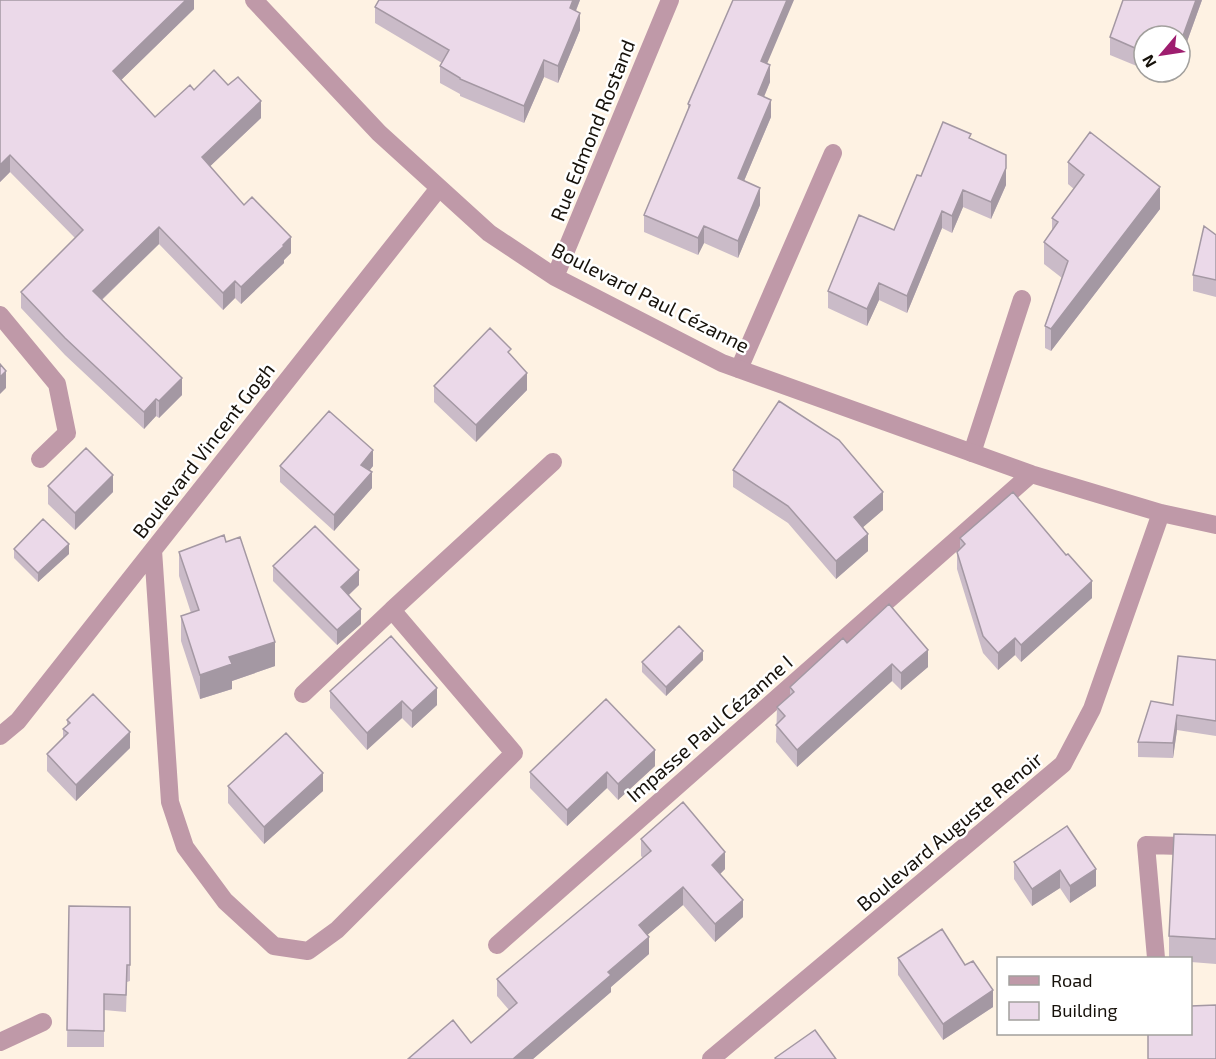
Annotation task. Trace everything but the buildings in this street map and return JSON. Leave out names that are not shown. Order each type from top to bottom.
[{"type":"street","name":"Boulevard Paul Cézanne","points":[[254,0],[379,133],[489,233],[555,277],[722,363],[1031,474],[1161,513],[1216,525]]},
{"type":"street","name":"Rue Edmond Rostand","points":[[555,277],[670,0]]},
{"type":"street","points":[[739,369],[833,153]]},
{"type":"street","name":"Boulevard Vincent Gogh","points":[[0,736],[18,720],[439,188]]},
{"type":"street","points":[[972,453],[1022,299]]},
{"type":"street","points":[[0,315],[57,384],[67,433],[40,459]]},
{"type":"street","points":[[303,694],[553,462]]},
{"type":"street","name":"Impasse Paul Cézanne I","points":[[497,945],[1031,474]]},
{"type":"street","name":"Boulevard Auguste Renoir","points":[[711,1059],[1064,764],[1092,709],[1161,513]]},
{"type":"street","points":[[153,550],[170,802],[185,847],[225,901],[274,946],[308,951],[337,930],[514,753],[392,610]]},
{"type":"street","points":[[1156,957],[1146,845],[1216,847]]},
{"type":"street","points":[[0,1042],[43,1023]]}]
